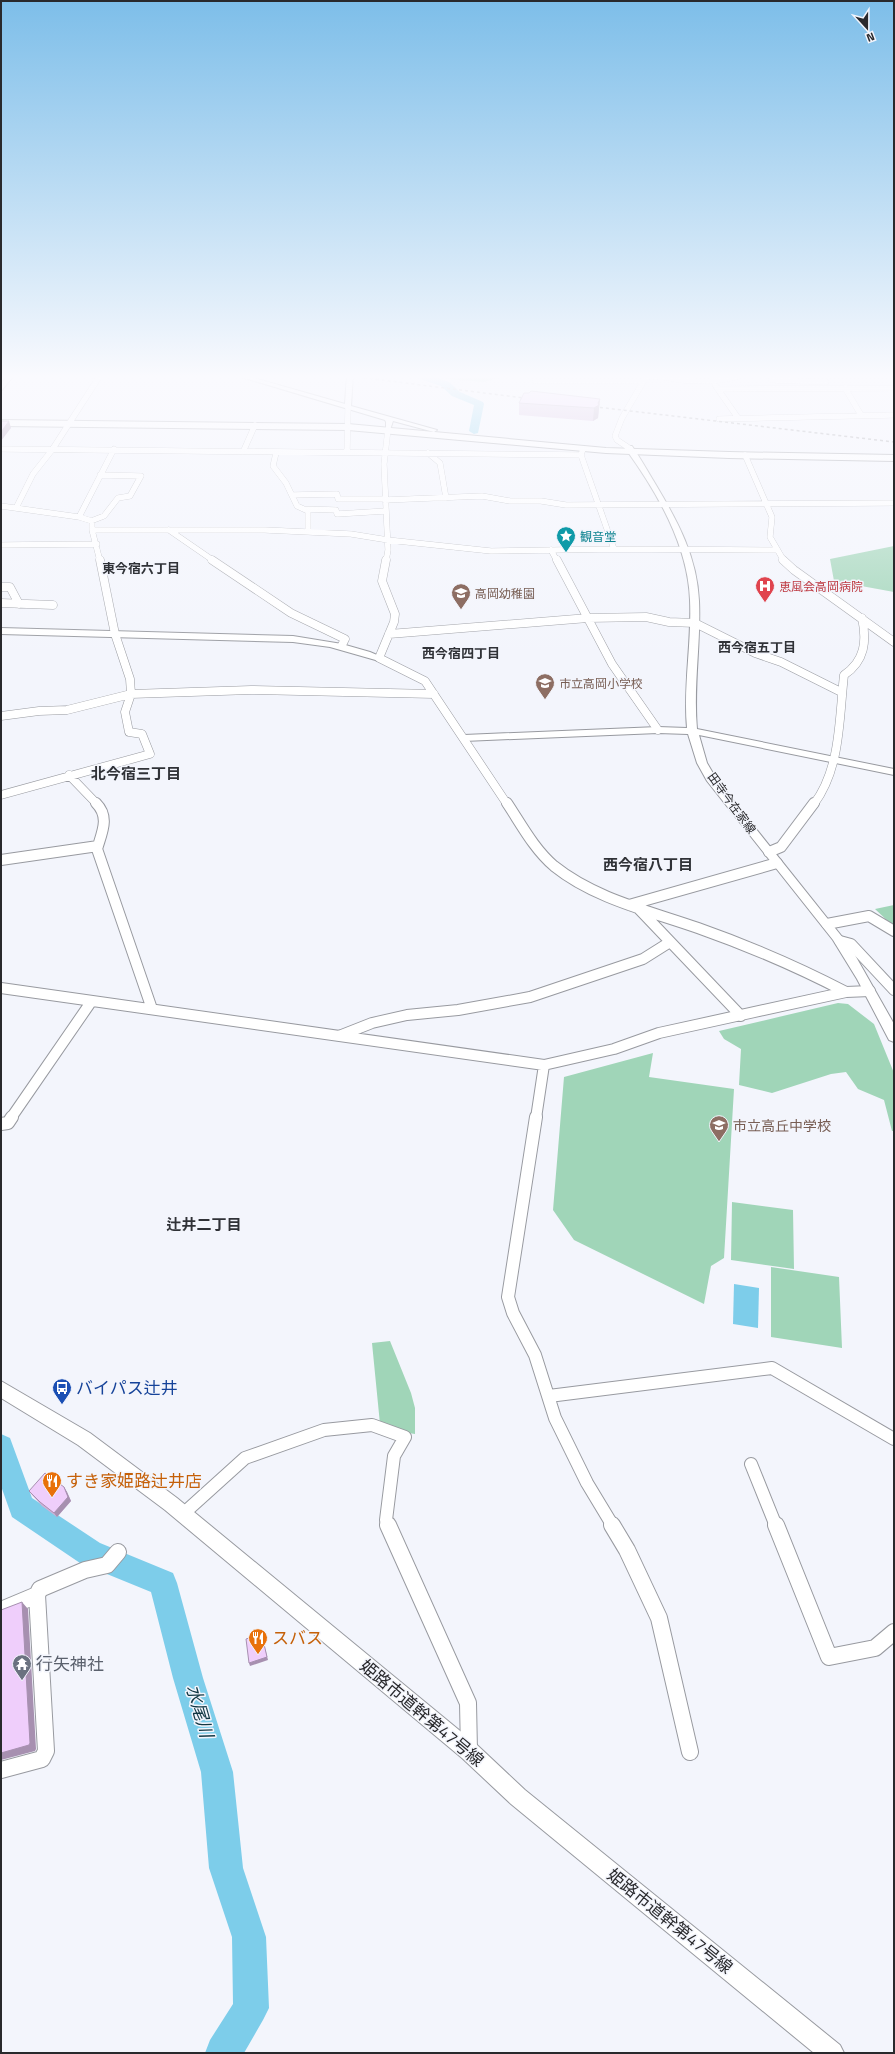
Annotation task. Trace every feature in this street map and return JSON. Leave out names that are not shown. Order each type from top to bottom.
[{"type":"street","points":[[16,508],[36,470]]},
{"type":"street","points":[[79,517],[103,470]]},
{"type":"street","points":[[276,470],[286,483],[297,506],[308,510],[308,532]]},
{"type":"street","points":[[379,658],[394,622],[395,614],[382,581],[388,540],[384,470]]},
{"type":"street","points":[[441,470],[446,498]]},
{"type":"street","points":[[588,470],[614,549]]},
{"type":"street","name":"田寺今在家線","points":[[642,470],[682,539],[693,578],[694,622],[689,701],[692,731],[698,754],[714,783],[840,941],[870,991],[894,1037]]},
{"type":"street","points":[[751,470],[772,518],[770,537],[783,560],[794,570],[894,642]]},
{"type":"street","points":[[1,506],[79,517],[91,521],[104,516],[118,498],[130,496],[141,476],[100,475]]},
{"type":"street","points":[[292,495],[337,494],[338,499],[446,498],[482,496],[510,501],[541,501],[566,505],[894,503]]},
{"type":"street","points":[[304,509],[336,510],[336,514],[386,511]]},
{"type":"street","points":[[1,795],[150,754],[142,734],[129,732],[125,712],[131,694],[130,679],[115,634],[91,521]]},
{"type":"street","points":[[92,530],[308,532],[351,534],[388,540],[491,551],[614,549],[776,550]]},
{"type":"street","points":[[169,530],[263,596],[291,613],[345,639],[342,645]]},
{"type":"street","points":[[1,545],[97,544]]},
{"type":"street","points":[[550,550],[612,664],[658,730]]},
{"type":"street","points":[[1,587],[10,587],[19,604]]},
{"type":"street","points":[[1,603],[52,604]]},
{"type":"street","points":[[389,634],[588,618],[646,617],[670,622],[694,622],[755,653],[781,662],[841,692]]},
{"type":"street","points":[[769,852],[781,847],[821,794],[835,759],[844,675],[858,665],[863,650],[865,629],[862,618]]},
{"type":"street","points":[[1,631],[316,640],[342,645],[379,658],[425,682],[547,861],[592,890],[773,957],[810,972],[846,992]]},
{"type":"street","points":[[1,716],[39,711],[67,710],[131,694],[251,690],[434,694]]},
{"type":"street","points":[[464,738],[658,730],[692,731],[894,772]]},
{"type":"street","points":[[69,776],[102,809],[105,823],[97,849],[152,1008]]},
{"type":"street","points":[[1,860],[98,846]]},
{"type":"street","points":[[634,906],[777,863]]},
{"type":"street","points":[[634,906],[741,1016]]},
{"type":"street","points":[[827,924],[869,916],[894,931]]},
{"type":"street","points":[[840,941],[850,944],[894,990]]},
{"type":"street","points":[[339,1036],[372,1022],[407,1015],[458,1010],[530,997],[644,959],[670,942]]},
{"type":"street","points":[[1,988],[91,1002],[152,1008],[544,1065],[614,1049],[659,1033],[846,992],[870,991]]},
{"type":"street","points":[[1,1124],[8,1123],[91,1002]]},
{"type":"street","points":[[544,1065],[508,1297],[513,1313],[534,1355],[549,1396],[555,1418],[587,1483],[627,1550],[659,1618],[690,1752]]},
{"type":"street","points":[[549,1396],[772,1368],[894,1439]]},
{"type":"street","name":"姫路市道幹第47号線","points":[[1,1389],[84,1439],[183,1514],[469,1751],[518,1797],[832,2053]]},
{"type":"street","points":[[183,1514],[245,1458],[324,1430],[372,1425],[405,1437],[394,1456],[386,1520],[468,1703],[469,1751]]},
{"type":"street","points":[[751,1464],[829,1658],[874,1648],[894,1632]]},
{"type":"street","points":[[1,1770],[42,1759],[46,1751],[37,1595],[40,1589],[85,1570],[107,1565],[118,1552]]},
{"type":"street","points":[[1,1610],[37,1595]]},
{"type":"green space","points":[[894,546],[894,592],[834,581],[830,559]]},
{"type":"green space","points":[[894,905],[894,927],[875,909]]},
{"type":"green space","points":[[838,1003],[848,1004],[874,1024],[894,1073],[894,1131],[892,1131],[884,1100],[858,1089],[846,1072],[831,1074],[772,1093],[739,1085],[741,1049],[724,1039],[719,1031]]},
{"type":"green space","points":[[653,1053],[649,1077],[734,1089],[724,1258],[711,1266],[704,1304],[574,1240],[553,1210],[564,1077]]},
{"type":"green space","points":[[732,1202],[793,1210],[794,1269],[731,1260]]},
{"type":"green space","points":[[771,1267],[839,1277],[842,1348],[771,1337]]},
{"type":"green space","points":[[390,1341],[411,1393],[415,1408],[415,1434],[380,1424],[372,1343]]},
{"type":"water","points":[[734,1284],[759,1288],[758,1328],[733,1324]]},
{"type":"building","name":"すき家姫路辻井店","points":[[45,1473],[64,1487],[68,1497],[54,1513],[29,1491]]},
{"type":"building","points":[[22,1602],[30,1743],[29,1745],[1,1753],[1,1610]]},
{"type":"building","name":"スバス","points":[[258,1635],[264,1644],[267,1657],[249,1663],[246,1639]]},
{"type":"waterway","name":"水尾川","points":[[1,1447],[22,1507],[90,1553],[163,1583],[188,1678],[217,1772],[226,1868],[249,1937],[251,2008],[223,2053]]},
{"type":"place","name":"観音堂","points":[[566,553]]},
{"type":"place","name":"恵風会高岡病院","points":[[765,603]]},
{"type":"place","name":"高岡幼稚園","points":[[461,610]]},
{"type":"place","name":"市立高岡小学校","points":[[545,700]]},
{"type":"place","name":"市立高丘中学校","points":[[719,1142]]},
{"type":"place","name":"バイパス辻井","points":[[62,1405]]},
{"type":"place","name":"すき家姫路辻井店","points":[[52,1498]]},
{"type":"place","name":"スバス","points":[[258,1655]]},
{"type":"place","name":"行矢神社","points":[[22,1681]]},
{"type":"district","name":"東今宿六丁目","points":[[141,568]]},
{"type":"district","name":"西今宿五丁目","points":[[757,647]]},
{"type":"district","name":"西今宿四丁目","points":[[461,653]]},
{"type":"district","name":"北今宿三丁目","points":[[136,773]]},
{"type":"district","name":"西今宿八丁目","points":[[648,864]]},
{"type":"district","name":"辻井二丁目","points":[[204,1224]]}]
